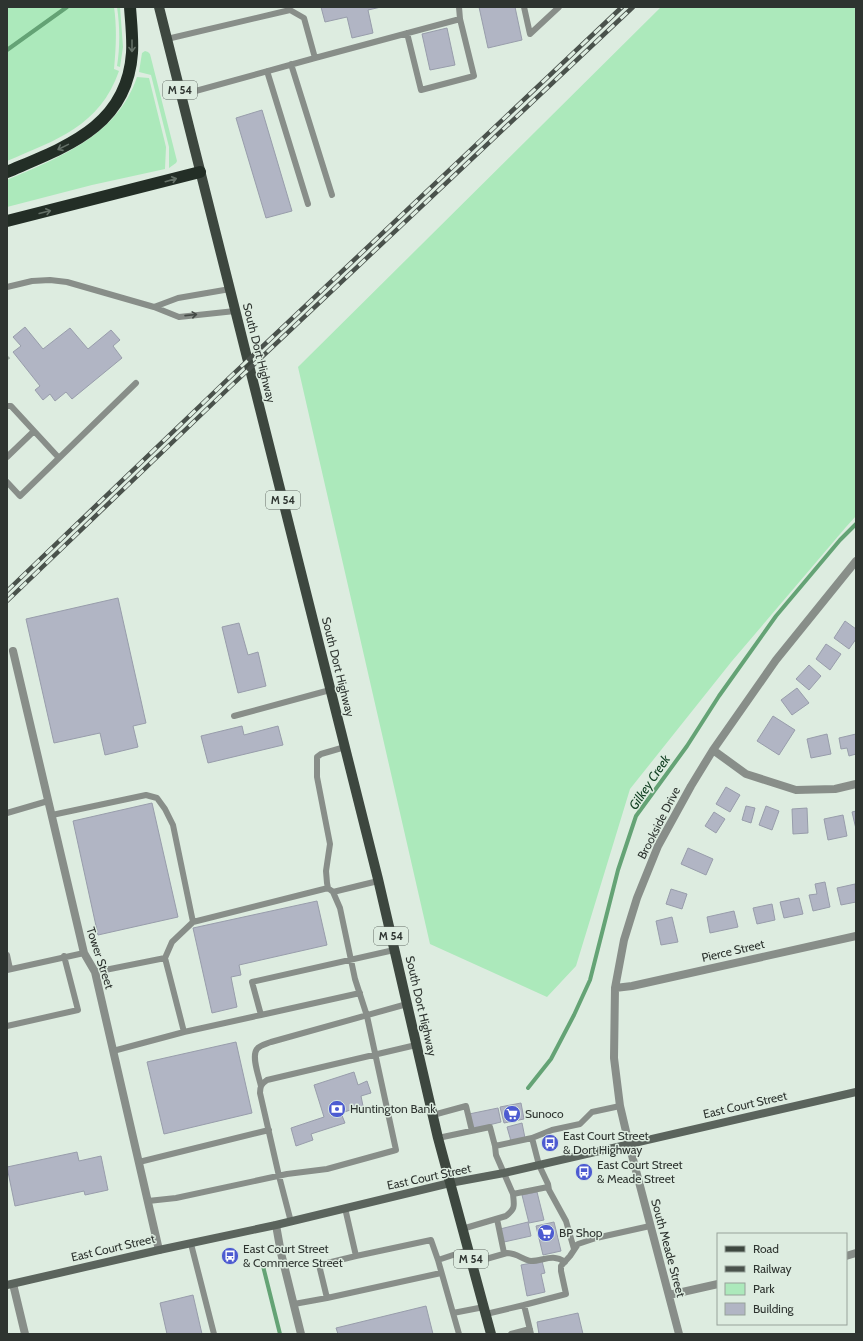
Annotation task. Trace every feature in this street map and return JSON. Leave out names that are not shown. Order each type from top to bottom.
[{"type":"highway","points":[[7,172],[71,143],[91,130],[112,110],[120,97],[131,61],[132,44],[130,7]]},
{"type":"highway","points":[[7,221],[200,172]]},
{"type":"main road","name":"South Dort Highway","points":[[159,7],[345,747],[438,1138],[491,1334]]},
{"type":"street","name":"Brookside Drive","points":[[629,1144],[620,1106],[614,1058],[615,988],[624,940],[639,892],[658,846],[713,750],[776,660],[856,562]]},
{"type":"street","name":"Tower Street","points":[[13,651],[84,953],[94,972],[160,1250]]},
{"type":"street","points":[[713,750],[746,774],[796,790],[835,789],[856,784]]},
{"type":"street","name":"Pierce Street","points":[[615,988],[632,986],[856,936]]},
{"type":"street","name":"East Court Street","points":[[10,1285],[160,1250],[291,1222],[450,1183],[504,1173],[856,1092]]},
{"type":"street","name":"South Meade Street","points":[[629,1144],[679,1334]]},
{"type":"street","points":[[276,1225],[301,1334]]},
{"type":"street","points":[[669,1295],[717,1284]]},
{"type":"street","points":[[10,1285],[25,1334]]},
{"type":"lane","points":[[407,33],[421,90],[474,76],[460,19],[459,7]]},
{"type":"lane","points":[[524,7],[530,34],[558,7]]},
{"type":"lane","points":[[167,39],[290,10],[304,18],[315,58]]},
{"type":"lane","points":[[181,95],[460,19]]},
{"type":"lane","points":[[292,64],[332,195]]},
{"type":"lane","points":[[267,71],[308,204]]},
{"type":"lane","points":[[7,287],[26,282],[50,280],[67,282],[154,307],[179,317],[235,311]]},
{"type":"lane","points":[[154,307],[178,298],[230,289]]},
{"type":"lane","points":[[7,482],[20,496],[136,383]]},
{"type":"lane","points":[[7,406],[11,406],[59,458]]},
{"type":"lane","points":[[7,457],[34,432]]},
{"type":"lane","points":[[234,716],[330,690]]},
{"type":"lane","points":[[148,1201],[176,1198],[279,1176],[327,1169],[396,1150],[376,1056],[355,979],[340,908],[327,883],[326,871],[330,844],[317,777],[317,757],[321,754],[345,747]]},
{"type":"lane","points":[[52,815],[146,794],[157,798],[165,809],[173,825],[192,922]]},
{"type":"lane","points":[[7,813],[48,801]]},
{"type":"lane","points":[[184,1032],[165,958],[172,942],[192,922],[331,890],[378,881]]},
{"type":"lane","points":[[261,1015],[252,982],[394,950]]},
{"type":"lane","points":[[7,955],[9,970],[64,956],[84,953]]},
{"type":"lane","points":[[7,1026],[78,1010],[64,956]]},
{"type":"lane","points":[[94,972],[165,958]]},
{"type":"lane","points":[[113,1051],[184,1032],[360,993]]},
{"type":"lane","points":[[291,1222],[260,1093],[261,1086],[254,1052],[258,1047],[271,1042],[407,1004]]},
{"type":"lane","points":[[261,1086],[267,1080],[416,1046]]},
{"type":"lane","points":[[433,1115],[466,1106],[472,1131]]},
{"type":"lane","points":[[494,1146],[532,1138],[552,1130],[580,1124],[592,1112],[620,1106]]},
{"type":"lane","points":[[438,1138],[490,1127],[496,1155],[513,1194],[515,1207],[512,1212],[506,1216],[462,1229]]},
{"type":"lane","points":[[139,1162],[269,1130]]},
{"type":"lane","points":[[532,1138],[539,1165],[552,1196],[566,1221],[574,1248]]},
{"type":"lane","points":[[513,1194],[548,1187]]},
{"type":"lane","points":[[345,1208],[356,1256]]},
{"type":"lane","points":[[497,1219],[504,1253]]},
{"type":"lane","points":[[453,1313],[485,1311],[524,1305],[566,1294],[560,1271],[561,1266],[578,1244],[650,1226]]},
{"type":"lane","points":[[327,1298],[319,1265],[431,1240],[459,1334]]},
{"type":"lane","points":[[191,1244],[214,1334]]},
{"type":"lane","points":[[438,1260],[468,1250]]},
{"type":"lane","points":[[472,1263],[504,1253],[512,1253],[530,1261],[559,1258],[565,1262]]},
{"type":"lane","points":[[294,1304],[441,1273]]},
{"type":"lane","points":[[511,1334],[531,1331],[524,1305]]},
{"type":"path","points":[[7,359],[11,356]]},
{"type":"green space","points":[[7,7],[114,7],[116,38],[114,69],[119,71],[111,90],[88,118],[59,138],[7,161]]},
{"type":"green space","points":[[117,7],[120,7],[123,47],[120,67],[117,66],[119,52],[119,22]]},
{"type":"green space","points":[[661,7],[856,7],[856,516],[732,661],[630,789],[576,966],[547,997],[430,944],[298,367]]},
{"type":"green space","points":[[145,51],[150,54],[177,161],[169,168],[169,147],[151,75],[139,72],[142,53]]},
{"type":"green space","points":[[137,77],[149,78],[166,147],[165,169],[92,185],[7,207],[7,180],[66,153],[101,129],[116,115],[128,97]]},
{"type":"building","points":[[321,7],[381,7],[368,10],[373,33],[352,38],[347,17],[325,22]]},
{"type":"building","points":[[479,7],[515,7],[522,40],[488,48]]},
{"type":"building","points":[[447,28],[455,65],[430,70],[422,34]]},
{"type":"building","points":[[262,110],[292,211],[266,218],[236,118]]},
{"type":"building","points":[[25,327],[43,349],[70,328],[88,349],[111,330],[120,340],[113,346],[122,358],[72,399],[66,392],[55,401],[50,394],[43,400],[35,390],[40,386],[13,352],[21,346],[13,337]]},
{"type":"building","points":[[118,598],[146,723],[133,726],[138,747],[105,755],[100,733],[54,743],[26,619]]},
{"type":"building","points":[[845,621],[856,629],[856,639],[849,649],[834,638]]},
{"type":"building","points":[[239,623],[248,655],[258,652],[266,686],[238,693],[222,627]]},
{"type":"building","points":[[826,644],[841,654],[830,670],[816,659]]},
{"type":"building","points":[[809,665],[821,676],[809,690],[796,679]]},
{"type":"building","points":[[797,688],[809,703],[792,715],[781,700]]},
{"type":"building","points":[[773,716],[795,730],[779,755],[757,741]]},
{"type":"building","points":[[242,726],[244,735],[278,726],[283,745],[208,763],[201,736]]},
{"type":"building","points":[[827,734],[831,754],[811,758],[807,739]]},
{"type":"building","points":[[856,734],[856,754],[849,756],[847,748],[841,749],[839,738]]},
{"type":"building","points":[[726,787],[740,795],[730,812],[716,804]]},
{"type":"building","points":[[152,803],[178,917],[98,935],[73,821]]},
{"type":"building","points":[[746,806],[755,808],[751,823],[742,820]]},
{"type":"building","points":[[766,806],[779,811],[772,830],[759,825]]},
{"type":"building","points":[[807,808],[808,833],[793,834],[792,809]]},
{"type":"building","points":[[856,811],[856,829],[852,812]]},
{"type":"building","points":[[714,812],[725,819],[716,833],[705,826]]},
{"type":"building","points":[[843,815],[847,836],[828,840],[824,819]]},
{"type":"building","points":[[688,848],[713,859],[706,875],[681,864]]},
{"type":"building","points":[[825,882],[830,907],[813,911],[809,895],[817,894],[815,884]]},
{"type":"building","points":[[855,884],[856,902],[841,905],[837,888]]},
{"type":"building","points":[[671,889],[687,894],[682,909],[666,904]]},
{"type":"building","points":[[799,898],[803,914],[784,918],[780,902]]},
{"type":"building","points":[[317,901],[327,945],[239,965],[241,975],[231,977],[237,1007],[212,1013],[193,928]]},
{"type":"building","points":[[772,904],[775,920],[757,924],[753,908]]},
{"type":"building","points":[[734,911],[738,927],[710,933],[707,917]]},
{"type":"building","points":[[672,917],[678,942],[661,945],[656,921]]},
{"type":"building","points":[[236,1042],[252,1113],[164,1134],[147,1062]]},
{"type":"building","name":"Huntington Bank","points":[[354,1072],[358,1085],[367,1081],[371,1093],[361,1096],[363,1106],[341,1113],[345,1123],[311,1134],[313,1140],[296,1146],[291,1128],[324,1117],[314,1085]]},
{"type":"building","points":[[521,1103],[524,1119],[504,1123],[500,1107]]},
{"type":"building","points":[[498,1108],[501,1122],[473,1129],[469,1114]]},
{"type":"building","points":[[522,1123],[525,1138],[511,1141],[507,1127]]},
{"type":"building","points":[[77,1152],[79,1161],[101,1156],[108,1190],[85,1195],[84,1191],[15,1206],[7,1167]]},
{"type":"building","points":[[537,1192],[544,1220],[529,1223],[522,1195]]},
{"type":"building","points":[[528,1222],[531,1236],[504,1242],[500,1229]]},
{"type":"building","points":[[554,1222],[561,1251],[543,1255],[536,1226]]},
{"type":"building","points":[[542,1261],[545,1273],[541,1274],[545,1292],[527,1296],[521,1265]]},
{"type":"building","points":[[193,1295],[202,1334],[167,1334],[160,1303]]},
{"type":"building","points":[[426,1306],[433,1334],[338,1334],[336,1328]]},
{"type":"building","points":[[578,1313],[583,1334],[539,1334],[537,1322]]},
{"type":"waterway","points":[[7,50],[67,7]]},
{"type":"waterway","name":"Gilkey Creek","points":[[528,1088],[551,1059],[590,980],[618,870],[636,816],[687,746],[719,696],[776,616],[840,540],[856,524]]},
{"type":"waterway","name":"Gilkey Creek","points":[[263,1266],[280,1334]]},
{"type":"railway","points":[[7,591],[229,378],[622,7]]},
{"type":"railway","points":[[7,601],[231,386],[633,7]]},
{"type":"place","name":"Huntington Bank","points":[[337,1109]]},
{"type":"place","name":"Sunoco","points":[[512,1114]]},
{"type":"place","name":"East Court Street & Dort Highway","points":[[550,1143]]},
{"type":"place","name":"East Court Street & Meade Street","points":[[584,1172]]},
{"type":"place","name":"BP Shop","points":[[546,1233]]},
{"type":"place","name":"East Court Street & Commerce Street","points":[[230,1256]]}]
